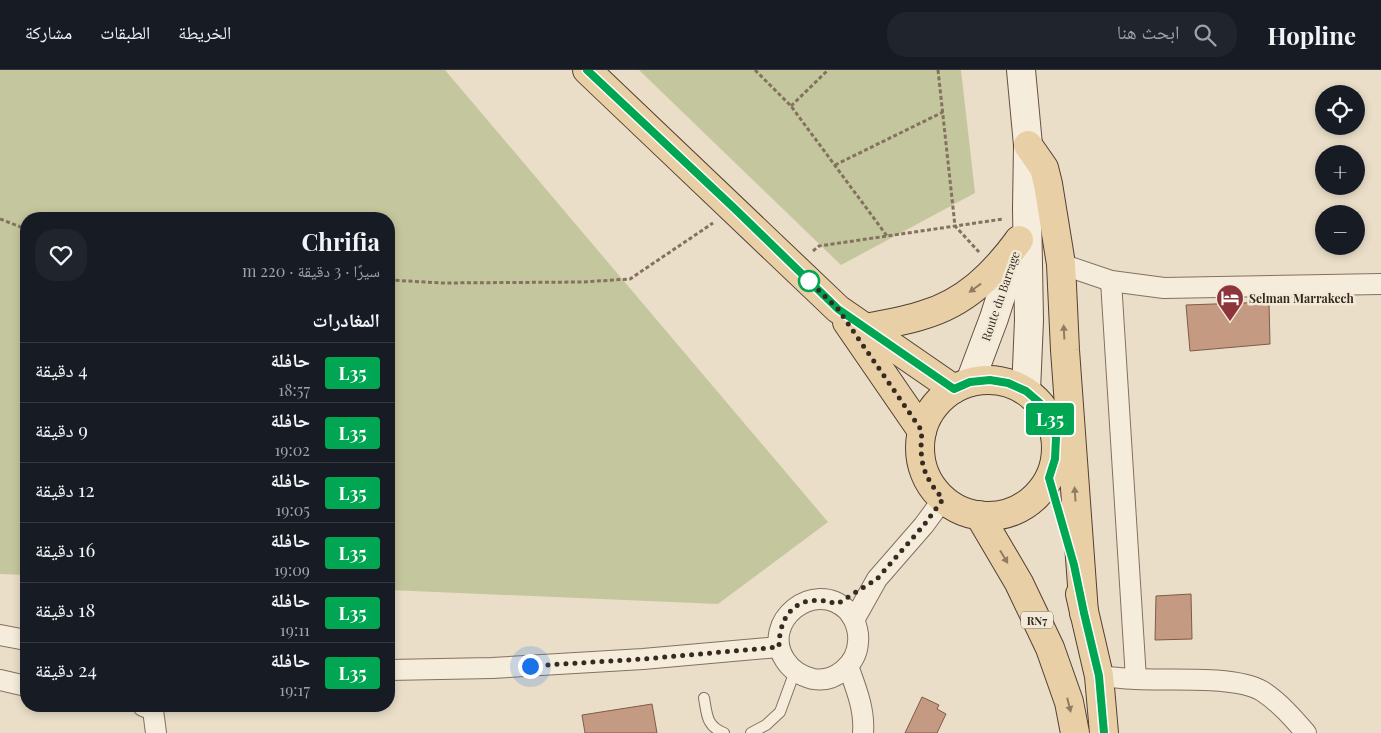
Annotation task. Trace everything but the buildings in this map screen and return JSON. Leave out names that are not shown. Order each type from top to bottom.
[{"type":"main road","points":[[587,70],[838,309],[962,386]]},
{"type":"main road","name":"Route du Barrage","points":[[1021,70],[1028,145],[1024,222],[1029,320],[1026,391]]},
{"type":"main road","points":[[1028,145],[1044,168],[1061,264],[1065,350],[1084,613]]},
{"type":"main road","points":[[866,328],[924,315],[956,302],[986,280],[996,270],[1024,222]]},
{"type":"main road","name":"Route du Barrage","points":[[962,386],[994,318],[1024,222]]},
{"type":"main road","points":[[838,309],[922,431]]},
{"type":"main road","points":[[990,380],[1008,383],[1026,391],[1040,403],[1050,419],[1056,438],[1055,459],[1049,478],[1037,495],[1020,508],[999,515],[979,515],[960,510],[943,499],[931,486],[923,468],[920,450],[922,431],[929,414],[940,400],[962,386],[990,380]]},
{"type":"main road","points":[[1049,478],[1074,565],[1099,676],[1104,733]]},
{"type":"main road","name":"RN7","points":[[979,515],[1019,584],[1050,648],[1069,702],[1075,733]]},
{"type":"street","points":[[1061,264],[1112,281],[1164,288],[1381,284]]},
{"type":"street","points":[[1112,281],[1136,679]]},
{"type":"street","points":[[854,620],[877,579],[924,525],[943,499]]},
{"type":"street","points":[[837,604],[877,579]]},
{"type":"street","points":[[812,600],[825,600],[847,610],[854,620],[858,632],[855,656],[839,674],[828,678],[816,679],[805,677],[795,672],[782,656],[779,647],[779,634],[782,622],[800,604],[812,600]]},
{"type":"street","points":[[0,636],[20,639]]},
{"type":"street","points":[[395,670],[492,668],[643,659],[779,647]]},
{"type":"street","points":[[848,666],[858,692],[864,720],[863,733]]},
{"type":"street","points":[[1099,676],[1218,681],[1244,685],[1260,690],[1278,702],[1306,733]]},
{"type":"street","points":[[0,680],[20,685]]},
{"type":"street","points":[[153,712],[156,733]]},
{"type":"lane","points":[[752,733],[766,725],[780,712],[795,672]]},
{"type":"lane","points":[[704,698],[708,720],[716,730],[724,733]]},
{"type":"path","points":[[755,70],[791,106],[887,236]]},
{"type":"path","points":[[791,106],[828,70]]},
{"type":"path","points":[[938,70],[955,226],[996,270]]},
{"type":"path","points":[[835,165],[943,112]]},
{"type":"path","points":[[395,280],[442,283],[583,282],[630,279],[734,208]]},
{"type":"path","points":[[0,219],[20,227]]},
{"type":"path","points":[[794,266],[819,246],[955,226],[1024,222]]},
{"type":"green space","points":[[0,70],[445,70],[828,522],[718,604],[395,590],[395,212],[20,212],[20,575],[0,574]]},
{"type":"green space","points":[[639,70],[961,70],[975,193],[841,265]]},
{"type":"bus line","name":"L35","points":[[587,70],[838,309],[954,389],[970,382],[990,380],[1008,383],[1026,391],[1040,403],[1050,419],[1056,438],[1055,459],[1049,478],[1074,565],[1099,676],[1104,733]]},
{"type":"place","name":"Selman Marrakech","points":[[1230,322]]},
{"type":"route","points":[[530,666],[643,659],[779,647],[779,634],[782,622],[790,612],[800,604],[812,600],[825,600],[837,604],[877,579],[924,525],[943,499],[931,486],[923,468],[920,450],[922,431],[838,309],[805,277],[809,281]]}]
